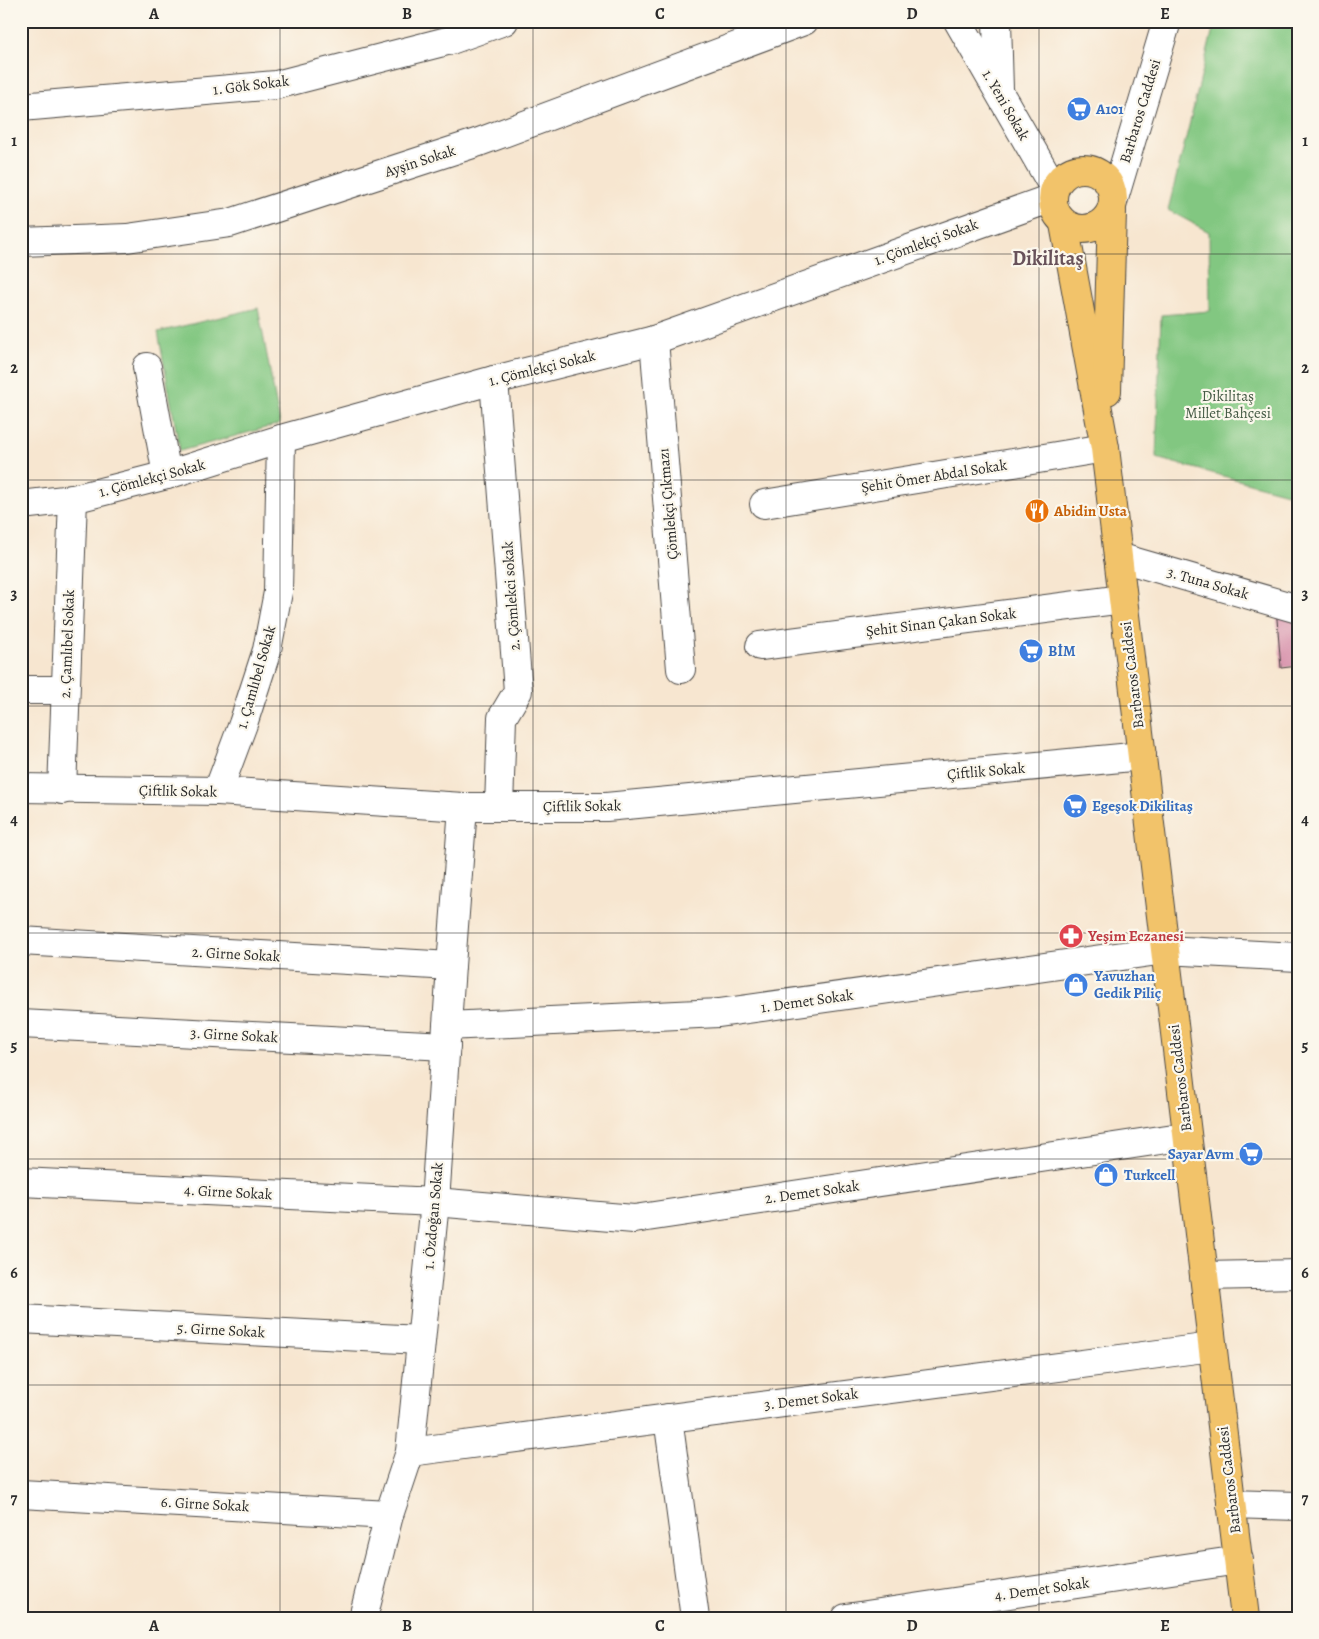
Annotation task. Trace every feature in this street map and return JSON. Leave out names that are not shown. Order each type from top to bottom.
[{"type":"main road","points":[[1084,168],[1096,172],[1106,179],[1112,189],[1105,448],[1064,224],[1053,207],[1053,193],[1062,178],[1072,171],[1084,168]]},
{"type":"main road","points":[[1064,224],[1081,230],[1091,229],[1107,219],[1113,206]]},
{"type":"main road","name":"Barbaros Caddesi","points":[[1105,448],[1245,1618]]},
{"type":"street","name":"1. Gök Sokak","points":[[21,107],[276,85],[451,40],[504,21]]},
{"type":"street","name":"Ayşin Sokak","points":[[21,242],[127,238],[230,223],[479,142],[804,21]]},
{"type":"street","name":"1. Yeni Sokak","points":[[958,21],[999,92],[1053,193]]},
{"type":"street","points":[[997,21],[999,92]]},
{"type":"street","name":"Barbaros Caddesi","points":[[1113,206],[1167,21]]},
{"type":"street","name":"1. Çömlekçi Sokak","points":[[21,505],[73,499],[167,475],[281,440],[494,380],[654,340],[1053,193]]},
{"type":"street","name":"Çömlekçi Çıkmazı","points":[[654,340],[681,669]]},
{"type":"street","points":[[147,367],[167,475]]},
{"type":"street","name":"2. Çömlekci sokak","points":[[494,380],[518,691],[502,718],[499,807]]},
{"type":"street","name":"1. Çamlıbel Sokak","points":[[218,791],[243,724],[267,650],[278,592],[281,440]]},
{"type":"street","name":"Şehit Ömer Abdal Sokak","points":[[764,504],[1105,448]]},
{"type":"street","name":"2. Çamlıbel Sokak","points":[[62,790],[73,499]]},
{"type":"street","name":"3. Tuna Sokak","points":[[1118,557],[1298,610]]},
{"type":"street","name":"Şehit Sinan Çakan Sokak","points":[[760,646],[1123,599]]},
{"type":"street","points":[[21,690],[65,690]]},
{"type":"street","name":"Çiftlik Sokak","points":[[21,788],[218,791],[463,807],[606,807],[1142,756]]},
{"type":"street","name":"1. Özdoğan Sokak","points":[[363,1618],[389,1515],[410,1452],[435,1202],[463,807]]},
{"type":"street","name":"2. Girne Sokak","points":[[21,941],[451,966]]},
{"type":"street","name":"1. Demet Sokak","points":[[447,1036],[720,1013],[1165,950],[1298,957]]},
{"type":"street","name":"3. Girne Sokak","points":[[21,1024],[447,1036]]},
{"type":"street","name":"2. Demet Sokak","points":[[435,1202],[634,1219],[1187,1136]]},
{"type":"street","name":"4. Girne Sokak","points":[[21,1182],[435,1202]]},
{"type":"street","points":[[1204,1276],[1298,1274]]},
{"type":"street","name":"5. Girne Sokak","points":[[21,1320],[420,1340]]},
{"type":"street","name":"3. Demet Sokak","points":[[410,1452],[1212,1346]]},
{"type":"street","points":[[668,1418],[695,1618]]},
{"type":"street","name":"6. Girne Sokak","points":[[21,1494],[389,1515]]},
{"type":"street","points":[[1232,1504],[1298,1506]]},
{"type":"street","name":"4. Demet Sokak","points":[[846,1618],[1238,1560]]},
{"type":"green space","name":"Dikilitaş Millet Bahçesi","points":[[1215,21],[1298,21],[1298,496],[1156,458],[1161,315],[1210,311],[1209,232],[1168,210]]},
{"type":"green space","points":[[258,308],[280,424],[180,451],[158,332]]},
{"type":"building","points":[[1276,607],[1298,613],[1298,666],[1281,668]]},
{"type":"place","name":"A101","points":[[1079,109]]},
{"type":"place","name":"Abidin Usta","points":[[1037,511]]},
{"type":"place","name":"BİM","points":[[1031,651]]},
{"type":"place","name":"Egeşok Dikilitaş","points":[[1075,806]]},
{"type":"place","name":"Yeşim Eczanesi","points":[[1071,936]]},
{"type":"place","name":"Yavuzhan Gedik Piliç","points":[[1076,985]]},
{"type":"place","name":"Sayar Avm","points":[[1251,1154]]},
{"type":"place","name":"Turkcell","points":[[1106,1175]]},
{"type":"district","name":"Dikilitaş","points":[[1048,258]]}]
